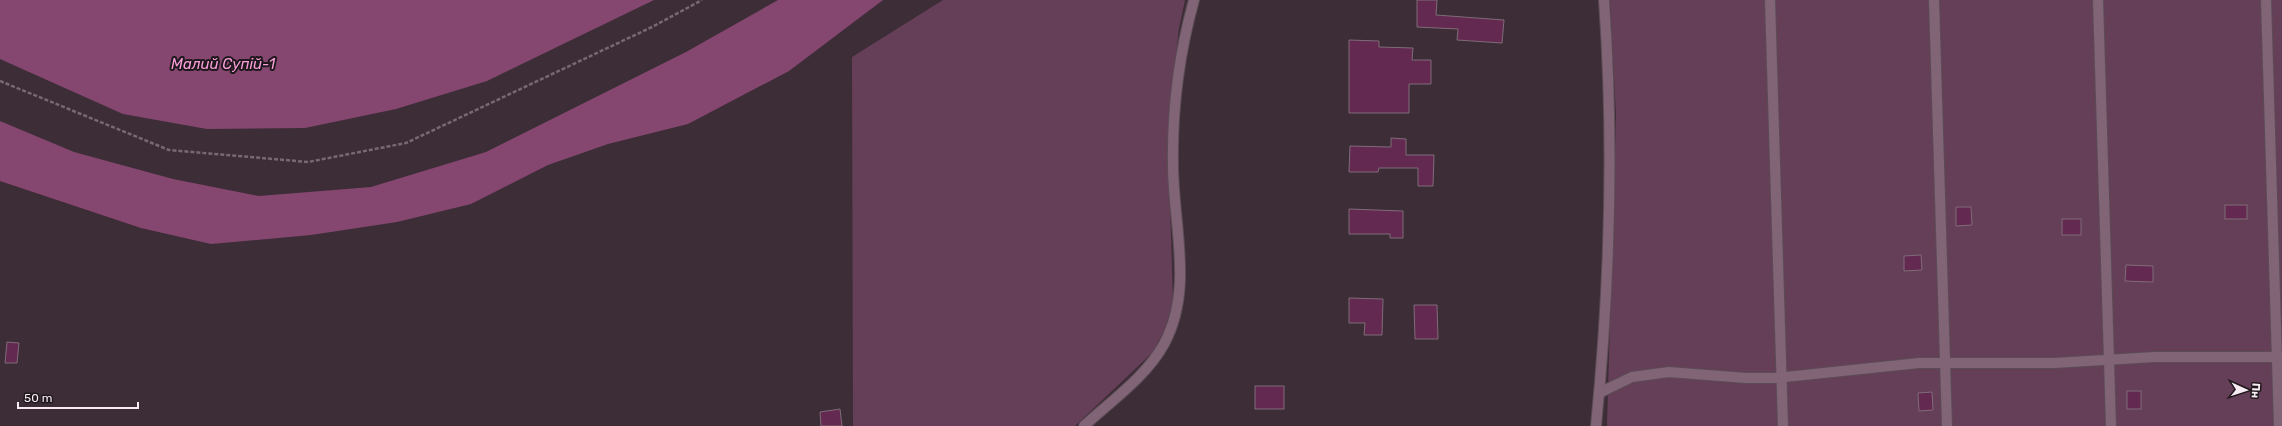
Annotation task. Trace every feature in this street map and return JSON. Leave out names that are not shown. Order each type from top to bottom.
[{"type":"street","points":[[1084,426],[1151,363],[1164,344],[1177,311],[1180,259],[1174,205],[1174,126],[1180,59],[1194,0]]},
{"type":"street","points":[[1596,426],[1610,203],[1609,86],[1604,0]]},
{"type":"street","points":[[1770,0],[1783,426]]},
{"type":"street","points":[[1934,0],[1948,426]]},
{"type":"street","points":[[2098,0],[2111,426]]},
{"type":"street","points":[[2266,0],[2280,357],[2279,426]]},
{"type":"street","points":[[1599,394],[1632,377],[1669,372],[1746,378],[1781,378],[1881,366],[1946,362],[2060,363],[2109,359],[2280,357]]},
{"type":"path","points":[[0,81],[169,150],[308,162],[406,142],[652,28],[702,0]]},
{"type":"shaded area","points":[[943,0],[1185,0],[1179,28],[1168,134],[1173,303],[1164,331],[1153,352],[1075,426],[853,426],[852,57]]},
{"type":"shaded area","points":[[1610,0],[2282,0],[2282,426],[1607,426],[1616,116]]},
{"type":"water","name":"Малий Супій-1","points":[[0,0],[654,0],[487,81],[396,109],[305,128],[207,129],[123,114],[0,59]]},
{"type":"water","points":[[778,0],[883,0],[789,71],[688,124],[608,144],[548,165],[471,204],[397,222],[311,235],[211,244],[141,228],[0,181],[0,121],[74,152],[173,179],[259,196],[371,187],[486,152],[686,52]]},
{"type":"building","points":[[1417,0],[1437,0],[1436,15],[1504,20],[1502,43],[1457,40],[1458,29],[1417,27]]},
{"type":"building","points":[[1349,40],[1379,41],[1379,47],[1413,48],[1412,60],[1431,60],[1431,84],[1409,84],[1409,113],[1349,113]]},
{"type":"building","points":[[1391,138],[1406,139],[1406,155],[1434,155],[1433,186],[1418,186],[1418,168],[1379,168],[1378,172],[1349,172],[1350,146],[1391,147]]},
{"type":"building","points":[[2225,205],[2247,205],[2247,219],[2225,219]]},
{"type":"building","points":[[1956,207],[1971,207],[1972,225],[1956,226]]},
{"type":"building","points":[[1349,209],[1403,211],[1403,238],[1390,238],[1390,234],[1349,234]]},
{"type":"building","points":[[2062,219],[2081,219],[2081,235],[2062,235]]},
{"type":"building","points":[[1921,255],[1922,270],[1904,271],[1904,256]]},
{"type":"building","points":[[2126,265],[2153,266],[2153,282],[2125,281]]},
{"type":"building","points":[[1349,298],[1383,299],[1382,335],[1364,335],[1365,323],[1349,323]]},
{"type":"building","points":[[1414,305],[1437,305],[1438,339],[1415,339]]},
{"type":"building","points":[[7,342],[19,343],[17,363],[5,363]]},
{"type":"building","points":[[1255,386],[1284,386],[1284,409],[1255,409]]},
{"type":"building","points":[[2127,391],[2141,391],[2141,409],[2127,409]]},
{"type":"building","points":[[1932,392],[1933,410],[1919,411],[1918,393]]},
{"type":"building","points":[[840,409],[842,426],[821,426],[820,412]]}]
